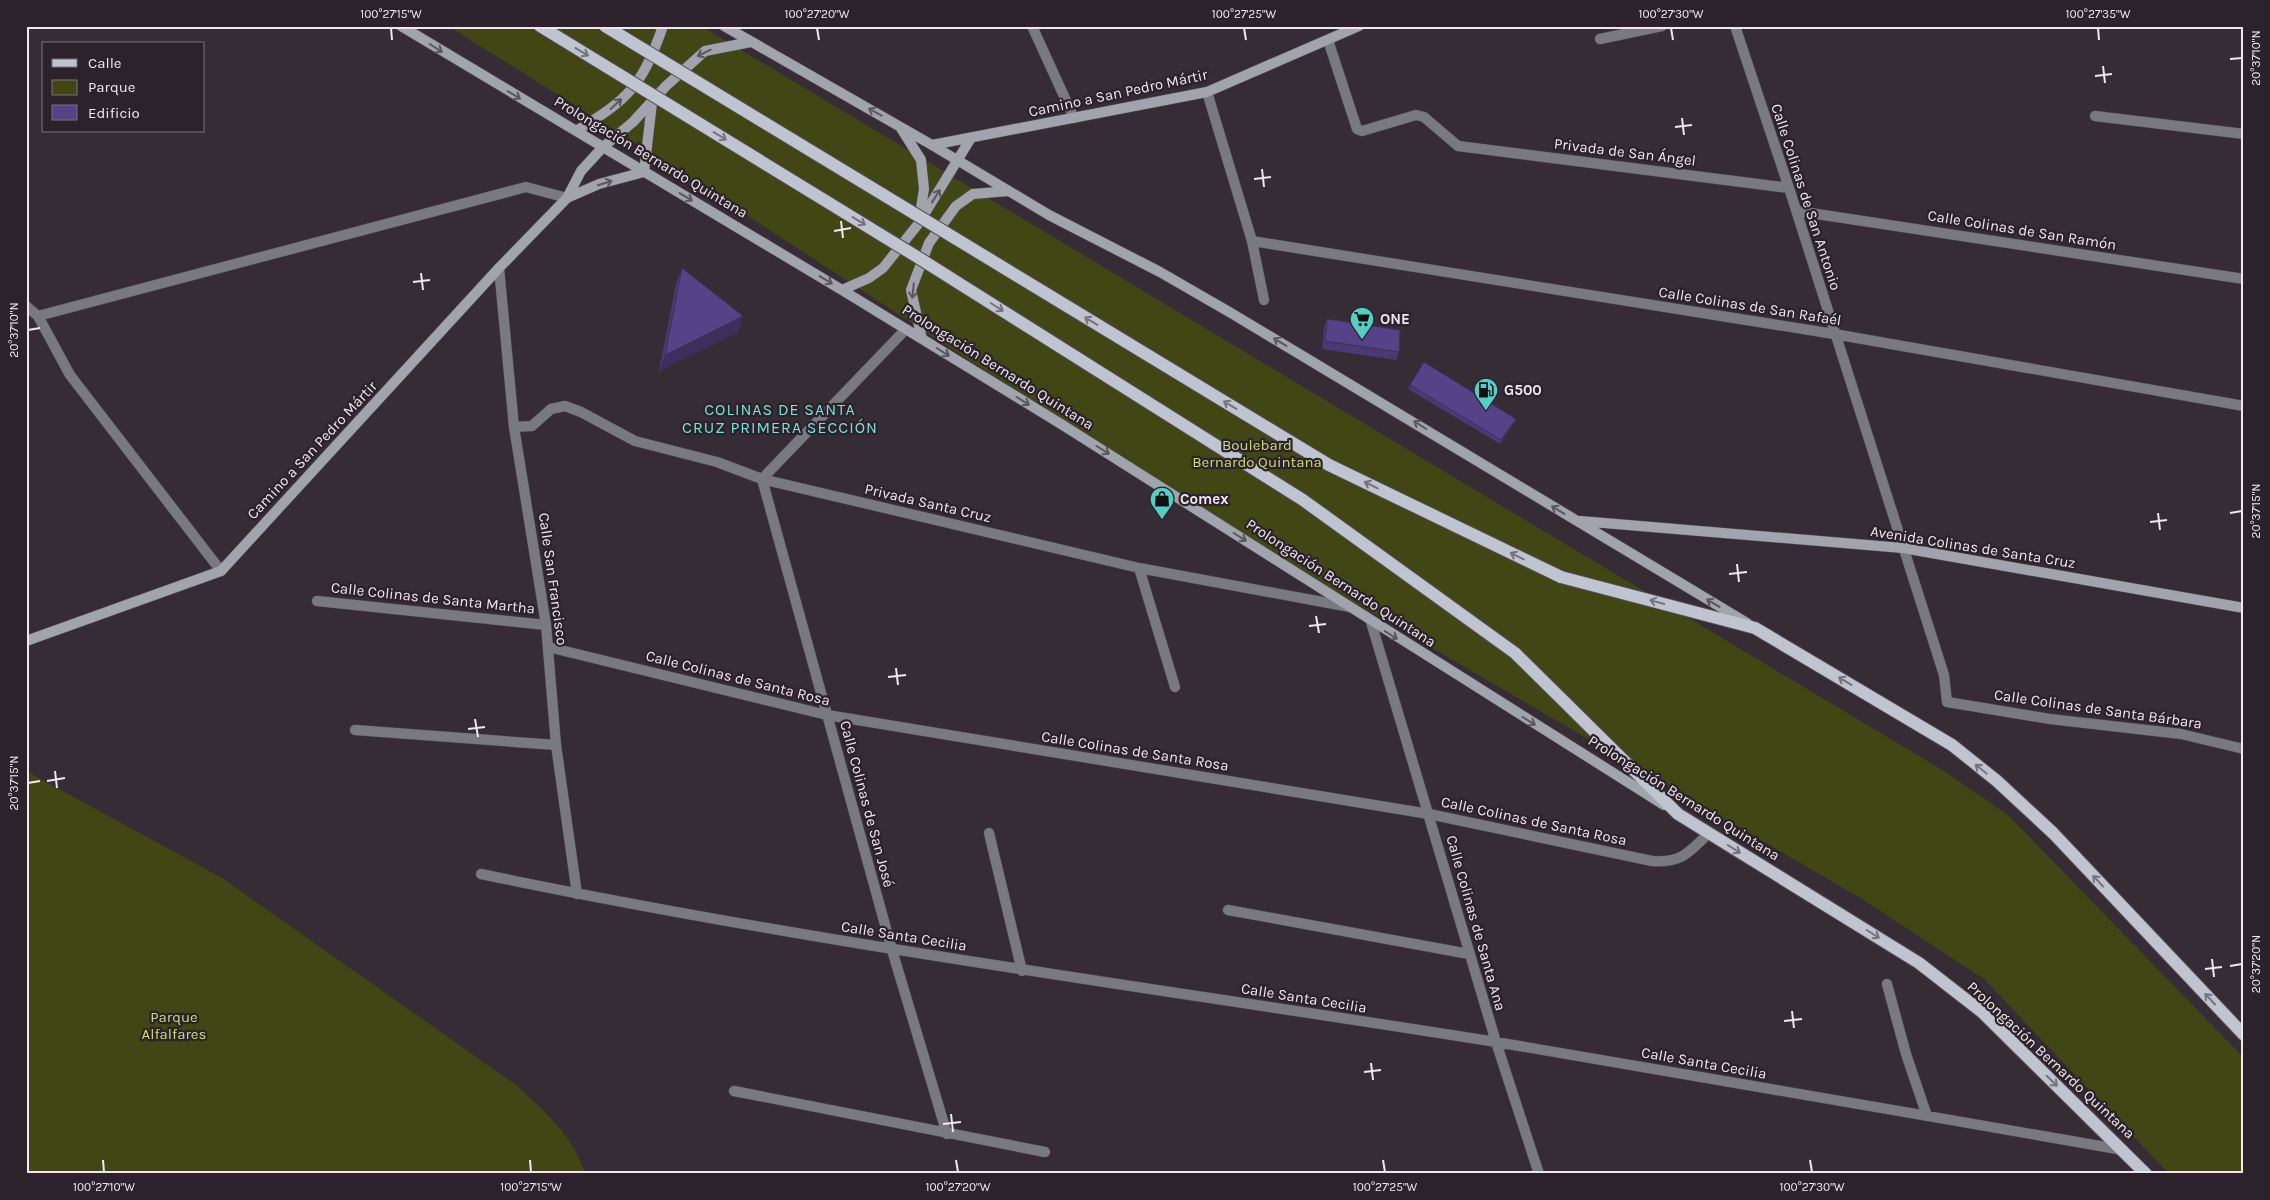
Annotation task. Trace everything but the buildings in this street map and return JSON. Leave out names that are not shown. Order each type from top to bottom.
[{"type":"main road","points":[[540,26],[922,260],[1303,500],[1515,653],[1678,814]]},
{"type":"main road","points":[[605,26],[1329,465],[1561,577],[1754,628],[1952,745],[1997,781],[2053,833],[2244,1035]]},
{"type":"main road","name":"Prolongación Bernardo Quintana","points":[[1678,814],[1919,963],[1982,1012],[2124,1150],[2146,1174]]},
{"type":"street","name":"Prolongación Bernardo Quintana","points":[[401,26],[906,329],[1678,814]]},
{"type":"street","points":[[576,131],[611,110],[637,85],[645,73],[663,26]]},
{"type":"street","points":[[1032,26],[1074,118]]},
{"type":"street","name":"Camino a San Pedro Mártir","points":[[932,145],[1207,92],[1359,26]]},
{"type":"street","points":[[1600,39],[1662,26]]},
{"type":"street","name":"Calle Colinas de San Antonio","points":[[1735,26],[1789,188],[1944,675],[1947,702]]},
{"type":"street","points":[[729,28],[900,126],[1049,215],[1160,272],[1231,313],[1376,398],[1754,628]]},
{"type":"street","name":"Privada de San Ángel","points":[[1328,40],[1357,129],[1362,131],[1420,115],[1458,146],[1789,188]]},
{"type":"street","name":"Camino a San Pedro Mártir","points":[[26,641],[221,571],[499,268],[567,198],[581,171],[603,147],[633,122],[666,86],[706,51],[751,42]]},
{"type":"street","points":[[1207,92],[1252,240],[1264,300]]},
{"type":"street","points":[[644,172],[652,103]]},
{"type":"street","points":[[2095,116],[2244,134]]},
{"type":"street","points":[[900,126],[921,160],[924,189],[919,223]]},
{"type":"street","points":[[842,290],[869,278],[883,268],[919,223],[971,138]]},
{"type":"street","name":"Camino a San Pedro Mártir","points":[[567,198],[599,184],[644,172]]},
{"type":"street","points":[[38,316],[526,187],[567,198]]},
{"type":"street","points":[[922,339],[910,290],[929,243],[956,206],[973,194],[1009,191]]},
{"type":"street","name":"Calle Colinas de San Ramón","points":[[1796,212],[2244,279]]},
{"type":"street","name":"Calle Colinas de San Rafaél","points":[[1252,240],[1834,334],[2244,406]]},
{"type":"street","name":"Calle San Francisco","points":[[499,268],[514,427],[546,625],[556,745],[577,894]]},
{"type":"street","points":[[26,306],[38,316],[70,374],[221,571]]},
{"type":"street","points":[[762,479],[906,329]]},
{"type":"street","name":"Privada Santa Cruz","points":[[514,427],[532,426],[551,410],[565,406],[581,412],[635,441],[717,462],[762,479],[1139,568],[1351,608]]},
{"type":"street","name":"Calle Colinas de San José","points":[[762,479],[892,950],[947,1134]]},
{"type":"street","name":"Avenida Colinas de Santa Cruz","points":[[1576,521],[1903,548],[2244,608]]},
{"type":"street","points":[[1139,568],[1175,687]]},
{"type":"street","name":"Calle Colinas de Santa Martha","points":[[317,601],[546,625]]},
{"type":"street","name":"Calle Colinas de Santa Ana","points":[[1370,622],[1429,814],[1469,954],[1539,1174]]},
{"type":"street","name":"Calle Colinas de Santa Rosa","points":[[548,647],[827,715],[1429,814],[1652,861],[1668,862],[1684,858],[1709,833]]},
{"type":"street","name":"Calle Colinas de Santa Bárbara","points":[[1947,702],[2050,719],[2181,734],[2244,749]]},
{"type":"street","points":[[354,730],[556,745]]},
{"type":"street","points":[[989,833],[1022,970]]},
{"type":"street","name":"Calle Santa Cecilia","points":[[481,874],[577,894],[892,950],[1496,1042],[2124,1150]]},
{"type":"street","points":[[1228,910],[1469,954]]},
{"type":"street","points":[[1887,984],[1906,1054],[1927,1116]]},
{"type":"street","points":[[734,1091],[1045,1152]]},
{"type":"green space","name":"Boulebard Bernardo Quintana","points":[[448,26],[701,26],[1944,771],[2008,815],[2244,1058],[2244,1174],[2169,1174],[1984,979],[1862,899],[1215,521],[653,154]]},
{"type":"green space","name":"Parque Alfalfares","points":[[26,771],[222,878],[516,1085],[566,1136],[580,1160],[585,1174],[26,1174]]},
{"type":"place","name":"ONE","points":[[1362,340]]},
{"type":"place","name":"G500","points":[[1486,411]]},
{"type":"place","name":"Comex","points":[[1162,520]]},
{"type":"district","name":"COLINAS DE SANTA CRUZ PRIMERA SECCIÓN","points":[[780,418]]}]
